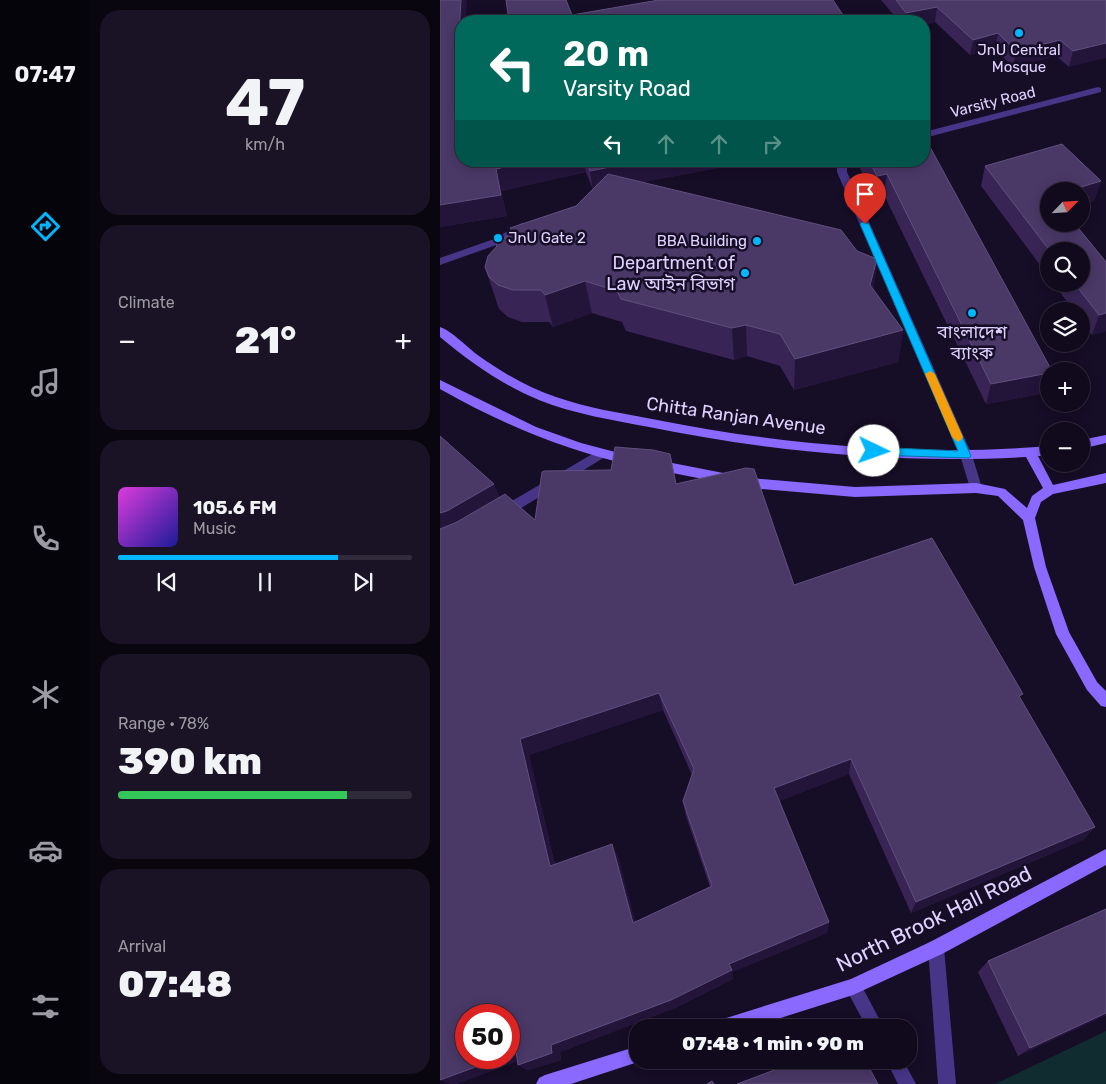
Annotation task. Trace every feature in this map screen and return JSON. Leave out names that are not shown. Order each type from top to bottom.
[{"type":"main road","name":"Chitta Ranjan Avenue","points":[[440,331],[478,363],[501,377],[544,397],[569,405],[683,430],[786,445],[966,456],[1040,451]]},
{"type":"main road","points":[[440,384],[482,409],[541,436],[601,454],[749,483],[855,492],[976,488],[1001,492],[1029,518]]},
{"type":"main road","points":[[1090,443],[1106,439]]},
{"type":"main road","points":[[1030,452],[1050,490]]},
{"type":"main road","points":[[1106,478],[1050,490],[1036,499],[1029,518],[1040,567],[1062,634],[1092,686],[1106,701]]},
{"type":"main road","name":"North Brook Hall Road","points":[[749,1019],[853,987],[936,948],[1106,857]]},
{"type":"main road","points":[[545,1084],[629,1057]]},
{"type":"street","name":"Varsity Road","points":[[930,133],[1098,90]]},
{"type":"street","points":[[842,167],[842,172],[966,456],[976,488]]},
{"type":"street","points":[[440,262],[469,254],[498,241],[522,226]]},
{"type":"street","points":[[494,518],[601,454]]},
{"type":"street","points":[[936,948],[948,1084]]},
{"type":"street","points":[[853,987],[871,1019]]},
{"type":"street","points":[[899,1069],[907,1084]]},
{"type":"green space","points":[[1106,1031],[1106,1084],[995,1084]]},
{"type":"building","points":[[440,0],[461,0],[460,15],[455,15],[455,167],[505,167],[496,169],[501,195],[440,205]]},
{"type":"building","points":[[506,0],[566,0],[572,15],[508,15]]},
{"type":"building","points":[[659,0],[833,0],[843,15],[572,15]]},
{"type":"building","points":[[896,0],[1106,0],[1106,43],[1073,51],[1060,40],[1016,51],[998,33],[973,40],[937,7],[906,13]]},
{"type":"building","points":[[1062,144],[1101,181],[1090,184],[1090,182],[1040,182],[1040,232],[1082,232],[1090,242],[1043,242],[985,166]]},
{"type":"building","points":[[930,147],[1047,362],[1040,362],[1040,375],[991,384],[887,174],[877,176],[872,167],[930,167]]},
{"type":"building","points":[[588,167],[610,167],[590,171]]},
{"type":"building","points":[[608,174],[841,230],[857,251],[877,259],[870,285],[903,330],[795,359],[780,334],[746,325],[732,328],[621,299],[617,291],[585,281],[545,295],[541,290],[513,290],[498,285],[489,277],[485,267],[488,256],[497,246],[496,243],[513,233],[510,228],[576,206]]},
{"type":"building","points":[[1090,242],[1106,262],[1106,313],[1099,315],[1081,292],[1090,292]]},
{"type":"building","points":[[440,436],[494,484],[447,511],[440,513]]},
{"type":"building","points":[[615,447],[653,450],[670,454],[676,484],[746,468],[754,469],[794,585],[932,538],[1023,694],[1019,696],[1095,827],[916,902],[851,759],[774,788],[829,922],[729,964],[732,970],[671,1000],[551,1045],[552,1053],[520,1064],[520,1004],[455,1004],[455,1069],[470,1069],[440,1080],[440,529],[457,522],[505,494],[535,520],[542,472],[611,470]],"holes":[[[659,693],[694,769],[683,801],[712,886],[633,923],[612,844],[550,866],[520,739]]]},
{"type":"building","points":[[1106,909],[1106,1013],[1030,1048],[988,961]]},
{"type":"building","points":[[777,1069],[870,1069],[878,1084],[737,1084]]},
{"type":"slow traffic","points":[[930,374],[958,437]]},
{"type":"place","name":"JnU Central Mosque","points":[[1019,33]]},
{"type":"place","name":"JnU Gate 2","points":[[498,238]]},
{"type":"place","name":"BBA Building","points":[[757,241]]},
{"type":"place","name":"Department of Law আইন বিভাগ","points":[[745,273]]},
{"type":"place","name":"বাংলাদেশ ব্যাংক","points":[[972,313]]},
{"type":"route","points":[[865,224],[966,456],[874,451]]}]
